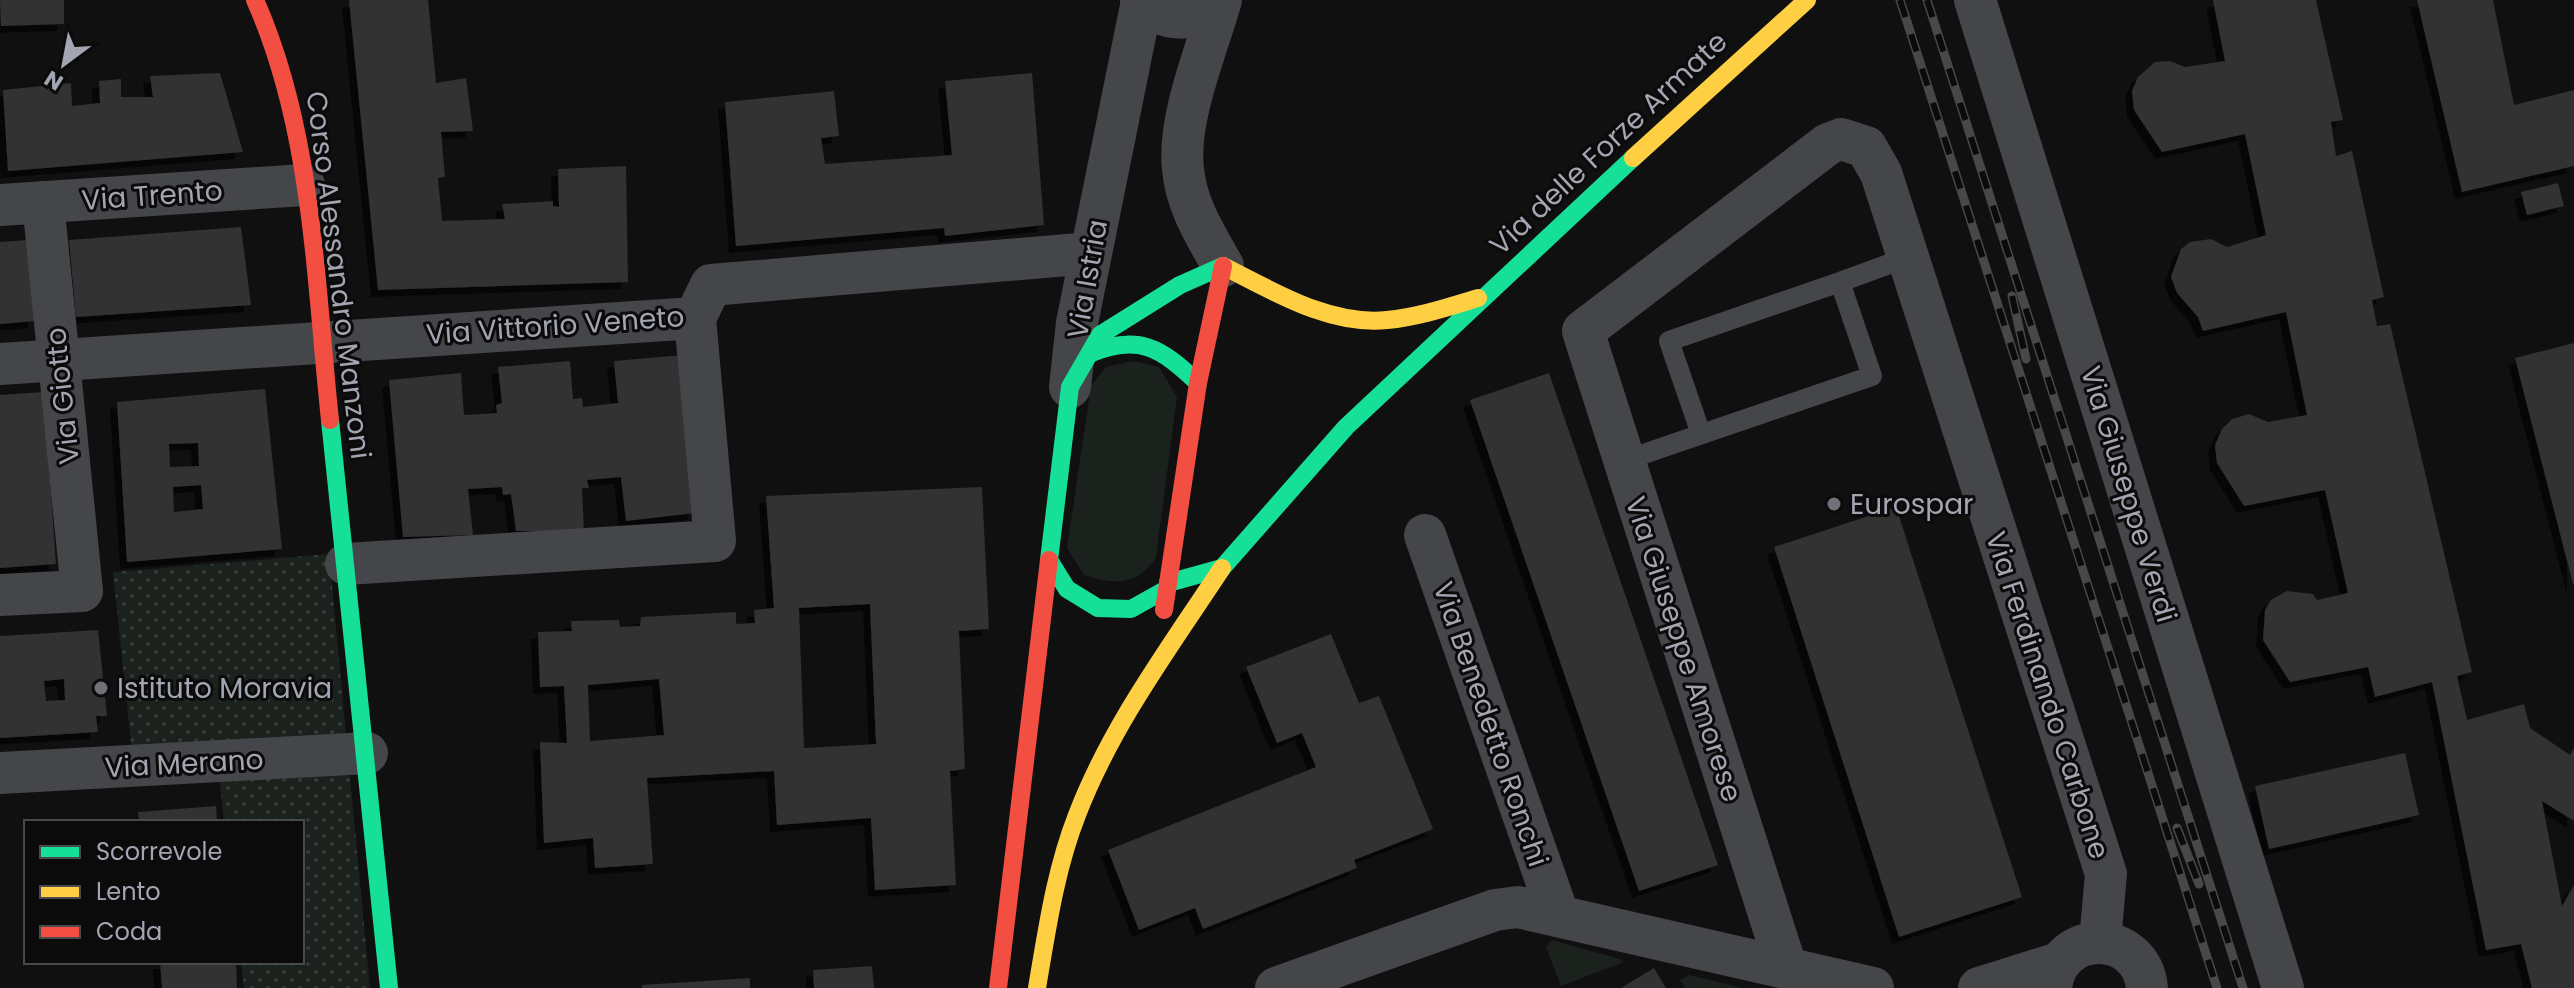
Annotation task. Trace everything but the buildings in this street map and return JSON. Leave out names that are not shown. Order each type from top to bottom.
[{"type":"main road","name":"Corso Alessandro Manzoni","points":[[255,0],[283,70],[304,185],[367,753],[389,988]]},
{"type":"main road","name":"Via delle Forze Armate","points":[[1222,568],[1346,427],[1807,0]]},
{"type":"main road","name":"Via delle Forze Armate","points":[[1223,266],[1290,299],[1357,320],[1412,316],[1484,296]]},
{"type":"main road","name":"Via Istria","points":[[998,988],[1049,560],[1080,371],[1100,335],[1180,285],[1223,266]]},
{"type":"main road","points":[[1160,663],[1167,587],[1198,383],[1223,266]]},
{"type":"main road","points":[[1080,371],[1110,344],[1142,343],[1171,357],[1198,383]]},
{"type":"main road","points":[[1049,560],[1067,589],[1098,608],[1131,609],[1167,587],[1222,568]]},
{"type":"main road","points":[[1037,988],[1057,883],[1085,794],[1160,663],[1222,568]]},
{"type":"street","points":[[1142,0],[1161,15],[1186,18],[1201,13],[1218,0]]},
{"type":"street","name":"Via Istria","points":[[1080,371],[1091,253],[1142,0]]},
{"type":"street","points":[[1218,0],[1183,135],[1183,171],[1197,220],[1223,266]]},
{"type":"street","name":"Via Giuseppe Verdi","points":[[1975,0],[2283,988]]},
{"type":"street","name":"Via Ferdinando Carbone","points":[[1583,331],[1828,144],[1841,139],[1866,147],[1881,173],[2106,874],[2100,941]]},
{"type":"street","name":"Via Trento","points":[[0,205],[304,185]]},
{"type":"street","name":"Via Giotto","points":[[0,595],[82,591],[43,202]]},
{"type":"street","name":"Via Vittorio Veneto","points":[[0,364],[695,318],[711,285],[1091,253]]},
{"type":"street","points":[[346,564],[715,541],[695,318]]},
{"type":"street","name":"Via Giuseppe Amorese","points":[[1583,331],[1786,967]]},
{"type":"street","name":"Via Benedetto Ronchi","points":[[1425,535],[1558,914]]},
{"type":"street","name":"Via Merano","points":[[0,773],[367,753]]},
{"type":"street","points":[[1276,988],[1495,910],[1518,907],[1873,988]]},
{"type":"street","points":[[1979,988],[2055,975],[2070,951],[2100,941],[2116,944],[2130,953],[2140,965],[2147,988]]},
{"type":"lane","points":[[1701,434],[1669,341],[1908,257]]},
{"type":"lane","points":[[1623,461],[1872,376],[1840,282]]},
{"type":"shaded area","points":[[1133,361],[1159,367],[1177,397],[1156,557],[1149,567],[1133,578],[1105,580],[1084,575],[1067,548],[1091,386],[1106,367]]},
{"type":"shaded area","points":[[329,554],[370,988],[244,988],[241,964],[304,964],[304,820],[224,820],[216,748],[132,753],[113,572]]},
{"type":"shaded area","points":[[1552,940],[1624,962],[1561,986],[1546,947]]},
{"type":"shaded area","points":[[1689,975],[1743,988],[1685,988],[1680,980]]},
{"type":"railway","points":[[1900,0],[2217,988]]},
{"type":"railway","points":[[1927,0],[2243,988]]},
{"type":"railway","points":[[2012,296],[2026,359]]},
{"type":"railway","points":[[2177,828],[2199,884]]},
{"type":"traffic: fast","points":[[1168,583],[1222,568],[1346,427],[1633,158]]},
{"type":"traffic: fast","points":[[1165,590],[1131,609],[1098,608],[1067,589],[1049,560],[1070,387],[1100,335],[1180,285],[1223,266]]},
{"type":"traffic: fast","points":[[1089,354],[1122,345],[1148,348],[1172,361],[1198,383]]},
{"type":"traffic: fast","points":[[330,420],[389,988]]},
{"type":"traffic: slow","points":[[1633,158],[1807,0]]},
{"type":"traffic: slow","points":[[1223,266],[1302,305],[1344,318],[1387,320],[1410,317],[1478,298]]},
{"type":"traffic: slow","points":[[1037,988],[1063,858],[1091,782],[1124,719],[1222,568]]},
{"type":"traffic: jam","points":[[255,0],[274,50],[300,153],[309,206],[330,420]]},
{"type":"traffic: jam","points":[[1164,610],[1198,383],[1223,266]]},
{"type":"traffic: jam","points":[[998,988],[1049,560]]},
{"type":"place","name":"Eurospar","points":[[1834,504]]},
{"type":"place","name":"Istituto Moravia","points":[[101,688]]}]
